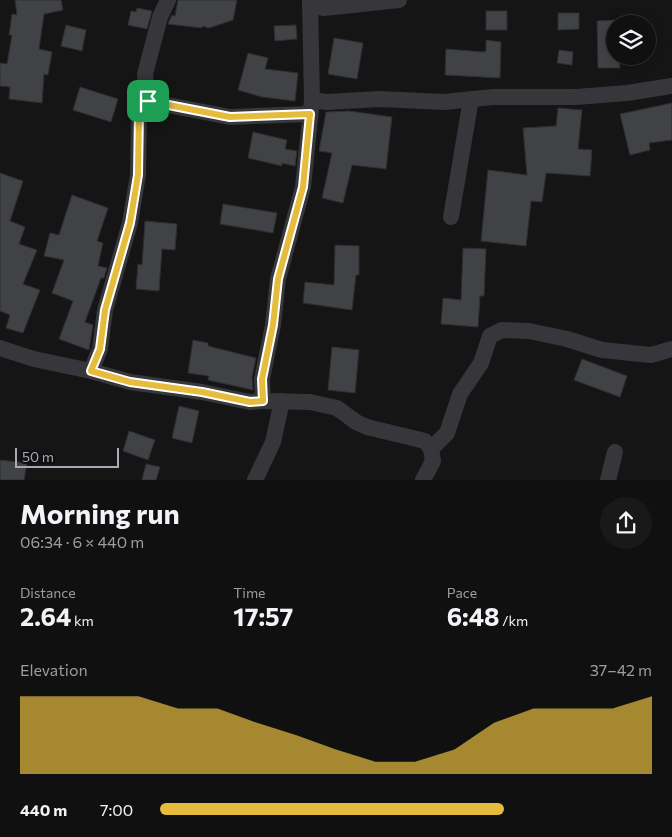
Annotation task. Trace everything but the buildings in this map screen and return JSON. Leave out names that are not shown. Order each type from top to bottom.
[{"type":"street","points":[[91,371],[100,349],[105,310],[130,223],[138,175],[139,112],[148,101],[145,74],[160,17],[168,0]]},
{"type":"street","points":[[263,401],[262,379],[273,325],[278,279],[303,187],[311,107],[310,2],[324,8],[398,0]]},
{"type":"street","points":[[148,101],[230,117],[311,107],[327,102],[379,99],[444,102],[493,97],[576,97],[627,93],[672,86]]},
{"type":"street","points":[[451,217],[471,99]]},
{"type":"street","points":[[431,449],[447,433],[460,394],[481,364],[490,336],[502,330],[538,333],[567,339],[602,350],[651,355],[672,350]]},
{"type":"street","points":[[0,348],[34,359],[91,371],[130,382],[202,392],[250,402],[310,402],[337,408],[356,422],[367,427],[424,441],[431,449],[433,461],[424,480]]},
{"type":"street","points":[[255,480],[273,442],[282,401]]},
{"type":"street","points":[[608,480],[615,452]]},
{"type":"route","points":[[148,101],[230,117],[310,114],[303,187],[278,279],[273,325],[262,379],[263,401],[250,402],[202,392],[130,382],[91,371],[100,349],[105,310],[130,223],[138,175],[139,112],[148,101]]}]
